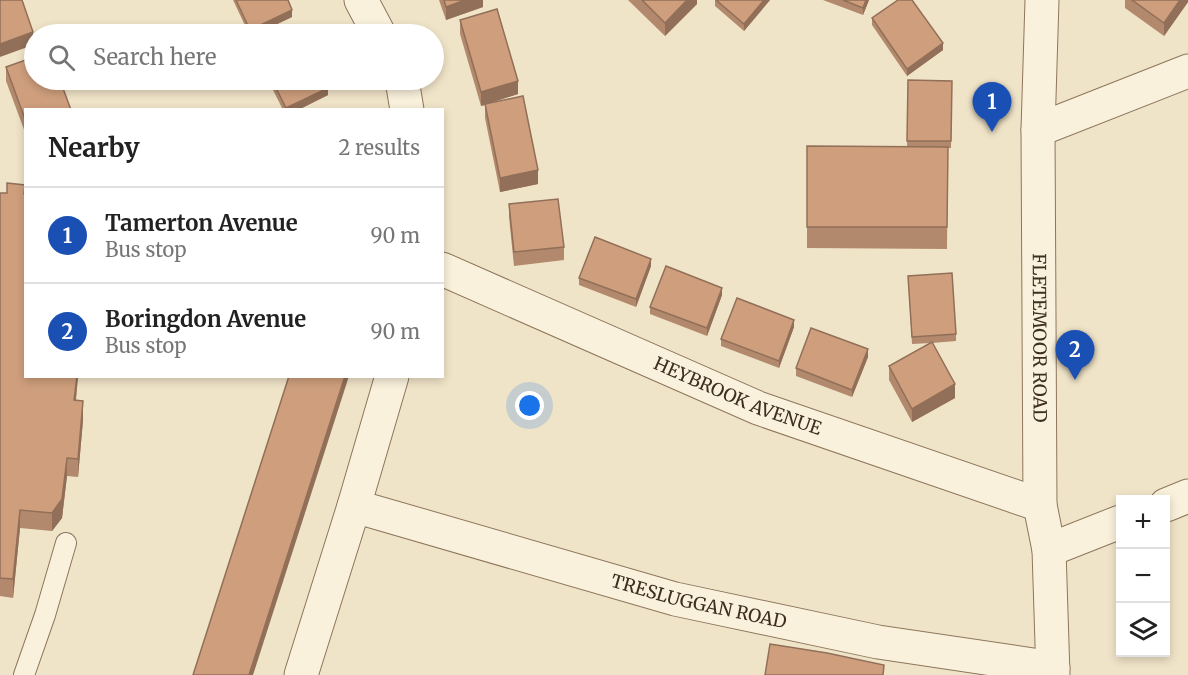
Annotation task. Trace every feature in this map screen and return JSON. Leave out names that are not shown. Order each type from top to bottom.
[{"type":"street","points":[[361,0],[374,24]]},
{"type":"street","name":"FLETEMOOR ROAD","points":[[1042,0],[1038,130],[1040,505],[1049,550],[1053,671]]},
{"type":"street","points":[[1038,130],[1188,71]]},
{"type":"street","points":[[404,90],[407,108]]},
{"type":"street","name":"HEYBROOK AVENUE","points":[[444,270],[758,408],[1040,505]]},
{"type":"street","points":[[301,675],[391,378]]},
{"type":"street","points":[[1170,503],[1188,496]]},
{"type":"street","name":"TRESLUGGAN ROAD","points":[[354,506],[675,599],[878,642],[1053,671]]},
{"type":"street","points":[[1049,550],[1116,524]]},
{"type":"lane","points":[[24,675],[45,615],[66,543]]},
{"type":"building","points":[[0,0],[22,0],[30,24],[24,24],[24,35],[0,44]]},
{"type":"building","points":[[236,0],[288,0],[292,10],[263,24],[247,24]]},
{"type":"building","points":[[444,0],[465,0],[446,7]]},
{"type":"building","points":[[642,0],[687,0],[665,23]]},
{"type":"building","points":[[716,0],[764,0],[744,24]]},
{"type":"building","points":[[843,0],[866,0],[863,8]]},
{"type":"building","points":[[898,0],[912,0],[943,43],[907,69],[872,18]]},
{"type":"building","points":[[1132,0],[1180,0],[1164,23]]},
{"type":"building","points":[[497,9],[518,81],[481,92],[460,20]]},
{"type":"building","points":[[24,61],[24,90],[64,90],[70,108],[24,108],[24,116],[6,67]]},
{"type":"building","points":[[908,80],[952,81],[951,141],[907,141]]},
{"type":"building","points":[[277,90],[324,90],[286,108]]},
{"type":"building","points":[[523,96],[538,170],[500,178],[485,104]]},
{"type":"building","points":[[807,146],[948,147],[947,227],[807,227]]},
{"type":"building","points":[[7,183],[24,185],[24,378],[77,378],[74,400],[83,401],[78,459],[67,458],[62,499],[52,513],[20,510],[13,579],[0,578],[0,193],[7,193]]},
{"type":"building","points":[[558,199],[564,247],[514,252],[509,204]]},
{"type":"building","points":[[595,237],[651,259],[636,299],[579,278]]},
{"type":"building","points":[[666,266],[722,288],[707,328],[650,307]]},
{"type":"building","points":[[952,273],[956,334],[912,337],[908,276]]},
{"type":"building","points":[[737,298],[794,320],[779,361],[721,339]]},
{"type":"building","points":[[811,328],[868,349],[852,390],[796,368]]},
{"type":"building","points":[[932,342],[955,384],[912,409],[889,366]]},
{"type":"building","points":[[288,378],[344,378],[249,675],[193,675]]},
{"type":"building","points":[[770,644],[884,665],[883,675],[765,675]]},
{"type":"place","name":"Tamerton Avenue","points":[[992,132]]},
{"type":"place","name":"Boringdon Avenue","points":[[1075,380]]}]
